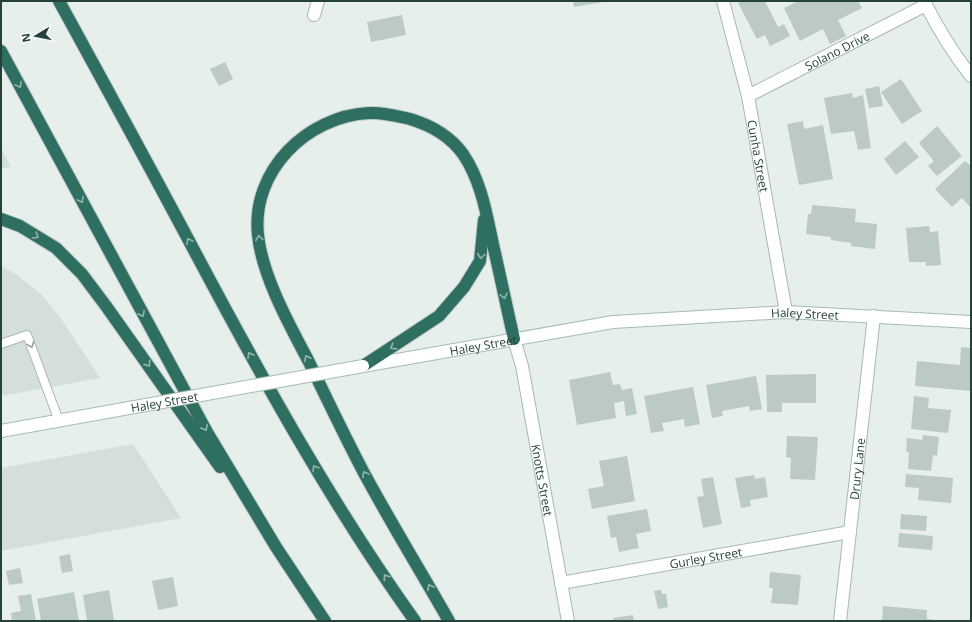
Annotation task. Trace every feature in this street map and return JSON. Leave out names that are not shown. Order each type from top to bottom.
[{"type":"highway","points":[[59,1],[236,330],[297,437],[346,518],[415,621]]},
{"type":"highway","points":[[1,51],[207,432],[276,547]]},
{"type":"highway","points":[[449,621],[365,475],[282,310],[264,263],[258,235],[258,212],[262,192],[275,166],[286,152],[305,134],[327,123],[348,116],[370,113],[397,116],[421,122],[443,134],[462,153],[477,180],[484,203],[514,339]]},
{"type":"highway","points":[[363,366],[439,316],[464,287],[480,261],[484,203]]},
{"type":"highway","points":[[1,219],[20,226],[56,248],[82,274],[276,547],[325,621]]},
{"type":"street","points":[[314,15],[318,1]]},
{"type":"street","name":"Cunha Street","points":[[723,1],[748,96],[786,312]]},
{"type":"street","points":[[925,3],[960,61],[971,76]]},
{"type":"street","name":"Solano Drive","points":[[748,96],[925,3]]},
{"type":"street","name":"Haley Street","points":[[1,432],[613,322],[786,312],[971,322]]},
{"type":"street","name":"Drury Lane","points":[[840,621],[874,316]]},
{"type":"street","name":"Knotts Street","points":[[514,339],[522,366],[568,621]]},
{"type":"street","name":"Gurley Street","points":[[561,583],[850,532]]},
{"type":"lane","points":[[1,344],[27,335],[59,421]]},
{"type":"shaded area","points":[[1,148],[11,167],[1,168]]},
{"type":"shaded area","points":[[1,266],[17,275],[42,295],[62,320],[100,378],[1,396]]},
{"type":"shaded area","points":[[133,444],[181,518],[1,551],[1,468]]},
{"type":"building","points":[[573,1],[603,1],[603,2],[574,7]]},
{"type":"building","points":[[743,1],[765,1],[778,27],[784,24],[790,36],[770,46],[765,35],[757,39],[738,3]]},
{"type":"building","points":[[798,1],[858,1],[862,8],[838,20],[846,36],[830,44],[823,29],[800,41],[784,8]]},
{"type":"building","points":[[402,15],[406,35],[371,42],[367,22]]},
{"type":"building","points":[[225,62],[233,79],[219,86],[210,69]]},
{"type":"building","points":[[901,79],[922,111],[902,124],[881,92]]},
{"type":"building","points":[[879,86],[883,106],[869,108],[865,89]]},
{"type":"building","points":[[852,93],[853,98],[863,95],[871,148],[858,150],[854,131],[831,134],[824,98]]},
{"type":"building","points":[[803,121],[804,129],[823,125],[833,179],[799,185],[787,124]]},
{"type":"building","points":[[937,126],[962,156],[937,176],[928,166],[934,161],[919,143]]},
{"type":"building","points":[[905,141],[919,157],[896,175],[884,159]]},
{"type":"building","points":[[965,161],[971,166],[971,208],[962,198],[952,207],[935,189]]},
{"type":"building","points":[[812,205],[856,209],[855,222],[877,224],[875,249],[851,246],[851,243],[831,240],[831,237],[806,234],[808,214],[811,214]]},
{"type":"building","points":[[929,226],[930,232],[938,231],[941,265],[926,266],[926,262],[909,262],[906,228]]},
{"type":"building","points":[[961,347],[971,348],[971,391],[915,386],[917,361],[960,365]]},
{"type":"building","points":[[610,372],[613,385],[620,384],[622,390],[632,388],[637,414],[626,416],[624,401],[614,403],[616,418],[577,425],[569,380]]},
{"type":"building","points":[[816,374],[816,403],[782,403],[782,412],[767,412],[766,375]]},
{"type":"building","points":[[756,376],[762,409],[750,411],[749,406],[722,411],[723,416],[712,418],[706,385]]},
{"type":"building","points":[[693,387],[700,424],[685,427],[684,419],[662,423],[664,431],[651,433],[644,396]]},
{"type":"building","points":[[914,396],[929,398],[928,408],[951,410],[948,433],[911,429]]},
{"type":"building","points":[[923,435],[939,437],[937,456],[933,455],[931,471],[908,469],[909,452],[906,452],[907,438],[922,440]]},
{"type":"building","points":[[787,436],[818,437],[815,480],[790,479],[791,458],[786,457]]},
{"type":"building","points":[[627,456],[635,501],[592,509],[588,489],[604,486],[599,461]]},
{"type":"building","points":[[906,474],[953,478],[951,503],[918,500],[919,488],[905,487]]},
{"type":"building","points":[[754,475],[755,479],[765,477],[768,497],[750,500],[751,506],[741,508],[735,478]]},
{"type":"building","points":[[713,477],[722,524],[703,528],[697,497],[704,496],[701,479]]},
{"type":"building","points":[[647,509],[651,531],[636,534],[639,548],[619,552],[616,537],[611,538],[607,516]]},
{"type":"building","points":[[901,514],[927,516],[926,531],[900,529]]},
{"type":"building","points":[[899,533],[933,536],[932,550],[898,547]]},
{"type":"building","points":[[70,554],[73,571],[62,573],[59,556]]},
{"type":"building","points":[[20,568],[23,583],[9,585],[6,571]]},
{"type":"building","points":[[770,572],[801,575],[798,605],[771,603],[773,588],[769,588]]},
{"type":"building","points":[[173,577],[178,606],[158,610],[152,581]]},
{"type":"building","points":[[109,590],[114,620],[87,621],[83,595]]},
{"type":"building","points":[[661,590],[662,594],[666,594],[668,607],[658,609],[654,591]]},
{"type":"building","points":[[74,592],[79,621],[41,621],[37,599]]},
{"type":"building","points":[[31,594],[36,621],[12,621],[11,613],[21,611],[18,596]]},
{"type":"building","points":[[883,606],[927,610],[927,619],[935,621],[882,621]]},
{"type":"building","points":[[633,615],[634,621],[614,621],[613,618]]}]
